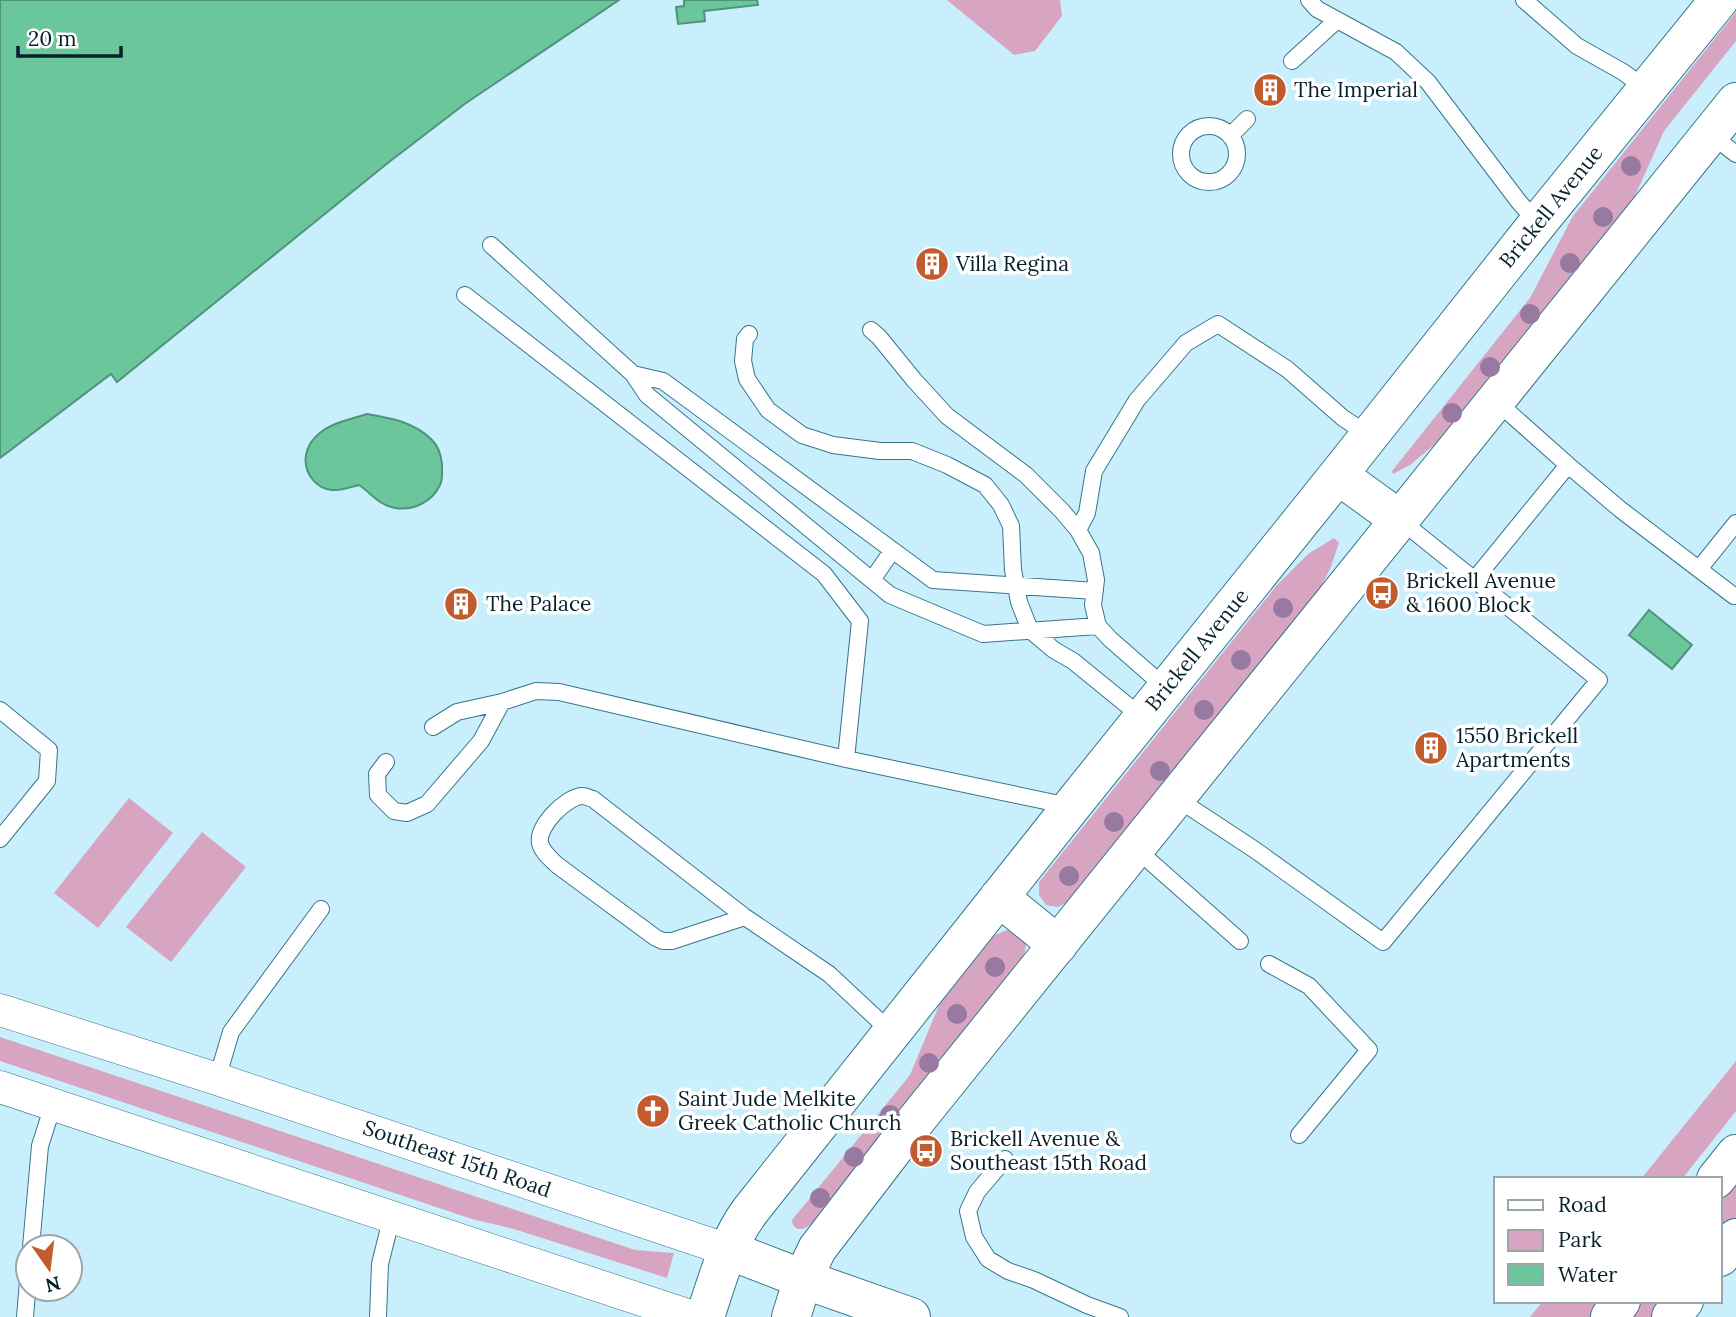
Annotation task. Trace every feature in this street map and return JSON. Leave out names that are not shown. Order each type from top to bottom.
[{"type":"main road","name":"Brickell Avenue","points":[[705,1317],[728,1250],[741,1222],[1718,0]]},
{"type":"main road","points":[[791,1317],[803,1279],[817,1249],[909,1129],[1496,401],[1723,144],[1736,102]]},
{"type":"main road","points":[[1338,475],[1400,520]]},
{"type":"main road","points":[[999,897],[1058,945]]},
{"type":"main road","points":[[1718,1177],[1736,1154]]},
{"type":"main road","points":[[1722,1255],[1736,1238]]},
{"type":"main road","name":"Southeast 15th Road","points":[[728,1250],[911,1317]]},
{"type":"main road","points":[[1671,1317],[1682,1303]]},
{"type":"street","name":"Southeast 15th Road","points":[[0,1010],[218,1079],[728,1250]]},
{"type":"street","points":[[0,1087],[693,1317]]},
{"type":"lane","points":[[1309,0],[1317,9],[1396,52],[1428,82],[1538,223]]},
{"type":"lane","points":[[1524,0],[1577,46],[1623,72],[1646,89]]},
{"type":"lane","points":[[1292,61],[1337,20]]},
{"type":"lane","points":[[1230,136],[1247,118]]},
{"type":"lane","points":[[491,245],[633,374],[647,395],[890,595],[983,634],[1098,626]]},
{"type":"lane","points":[[465,295],[824,574],[860,621],[846,759]]},
{"type":"lane","points":[[1077,530],[1087,513],[1094,471],[1137,400],[1186,343],[1218,324],[1287,369],[1343,418],[1369,435]]},
{"type":"lane","points":[[871,330],[947,416],[1026,475],[1062,511],[1091,553],[1096,580],[1093,605],[1098,626],[1166,688]]},
{"type":"lane","points":[[749,334],[745,339],[743,361],[747,380],[768,410],[802,435],[833,445],[912,452],[947,465],[985,485],[1001,505],[1010,526],[1013,570],[1019,603],[1030,630],[1143,718]]},
{"type":"lane","points":[[633,374],[663,381],[933,580],[1095,591]]},
{"type":"lane","points":[[1496,401],[1621,509],[1734,596]]},
{"type":"lane","points":[[1475,579],[1569,465]]},
{"type":"lane","points":[[1176,798],[1255,850],[1383,942],[1599,680],[1400,520]]},
{"type":"lane","points":[[1699,569],[1736,523]]},
{"type":"lane","points":[[872,580],[892,551]]},
{"type":"lane","points":[[433,727],[457,712],[536,691],[559,692],[846,759],[1071,807]]},
{"type":"lane","points":[[386,762],[377,774],[378,795],[394,811],[407,813],[427,804],[481,741],[502,702]]},
{"type":"lane","points":[[0,710],[49,750],[47,781],[0,839]]},
{"type":"lane","points":[[744,917],[672,941],[656,938],[557,865],[544,851],[540,843],[541,836],[548,821],[565,803],[580,796],[593,799],[744,917],[829,974],[891,1032]]},
{"type":"lane","points":[[1135,848],[1240,942]]},
{"type":"lane","points":[[218,1079],[231,1032],[321,909]]},
{"type":"lane","points":[[1269,964],[1309,986],[1369,1050],[1299,1135]]},
{"type":"lane","points":[[32,1233],[40,1146],[53,1105]]},
{"type":"lane","points":[[1004,1158],[977,1192],[968,1211],[974,1237],[988,1259],[1007,1271],[1120,1317]]},
{"type":"lane","points":[[378,1317],[380,1264],[392,1216]]},
{"type":"green space","points":[[947,0],[1060,0],[1062,16],[1035,51],[1014,55]]},
{"type":"green space","points":[[1736,12],[1736,41],[1664,131],[1630,207],[1440,440],[1410,465],[1393,474],[1392,471],[1530,298],[1573,216]]},
{"type":"green space","points":[[1334,538],[1339,543],[1330,569],[1312,604],[1070,901],[1058,907],[1046,905],[1039,895],[1039,882],[1278,584],[1308,554]]},
{"type":"green space","points":[[129,798],[173,833],[98,928],[54,893]]},
{"type":"green space","points":[[202,832],[246,867],[171,962],[126,927]]},
{"type":"green space","points":[[1007,930],[1020,933],[1026,944],[1024,958],[812,1223],[803,1229],[797,1229],[792,1220],[910,1075],[940,1003],[993,936]]},
{"type":"green space","points":[[0,1037],[635,1250],[674,1253],[667,1278],[514,1229],[472,1219],[0,1061]]},
{"type":"green space","points":[[1736,1061],[1736,1111],[1684,1177],[1643,1177]]},
{"type":"green space","points":[[1736,1173],[1736,1219],[1722,1236],[1722,1191]]},
{"type":"green space","points":[[1541,1303],[1603,1303],[1593,1317],[1530,1317]]},
{"type":"green space","points":[[1639,1303],[1666,1303],[1655,1317],[1629,1317]]},
{"type":"water","points":[[0,0],[619,0],[466,103],[117,382],[111,374],[0,458]]},
{"type":"water","points":[[684,0],[757,0],[758,5],[704,11],[705,21],[678,24],[676,7],[684,6]]},
{"type":"water","points":[[367,414],[410,425],[436,445],[442,461],[442,480],[437,491],[427,501],[408,508],[395,508],[380,502],[359,485],[329,490],[313,480],[306,461],[311,442],[332,426]]},
{"type":"water","points":[[1649,610],[1692,645],[1672,669],[1629,635]]},
{"type":"place","name":"The Imperial","points":[[1270,90]]},
{"type":"place","name":"Villa Regina","points":[[932,264]]},
{"type":"place","name":"Brickell Avenue & 1600 Block","points":[[1382,593]]},
{"type":"place","name":"The Palace","points":[[461,604]]},
{"type":"place","name":"1550 Brickell Apartments","points":[[1431,748]]},
{"type":"place","name":"Saint Jude Melkite Greek Catholic Church","points":[[653,1111]]},
{"type":"place","name":"Brickell Avenue & Southeast 15th Road","points":[[926,1151]]}]
